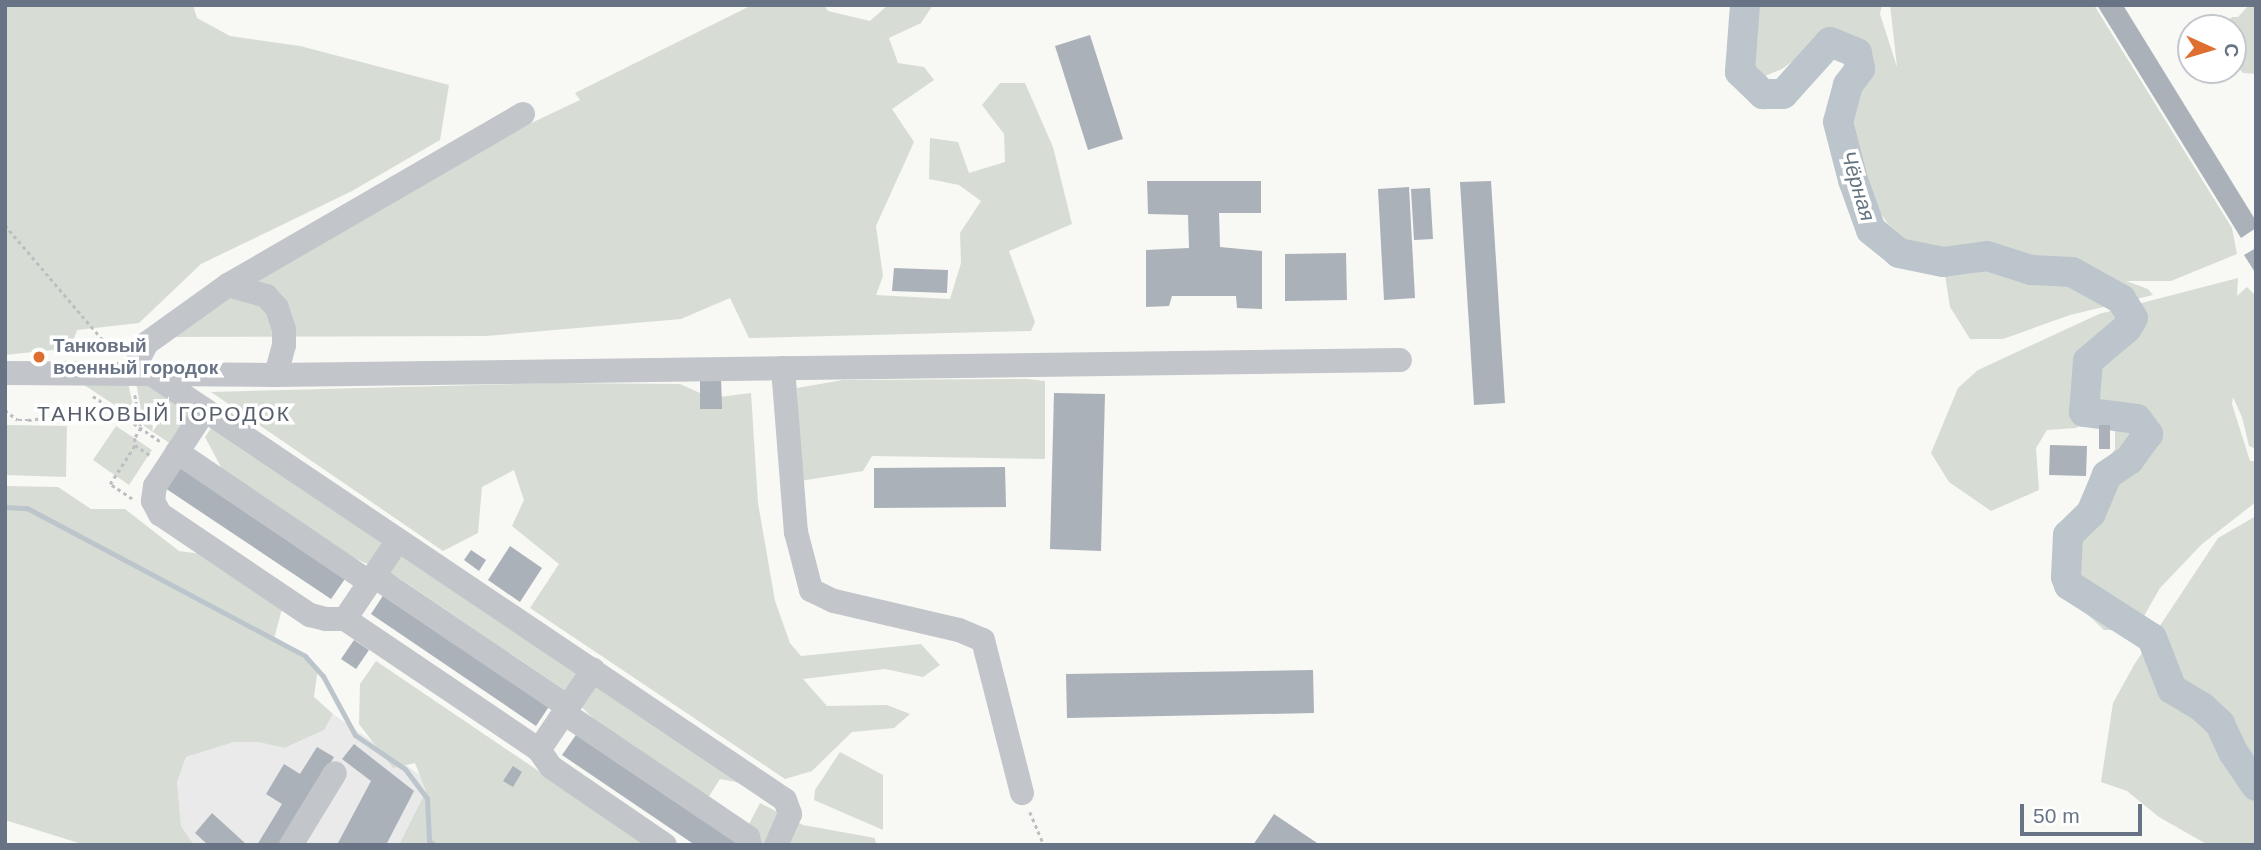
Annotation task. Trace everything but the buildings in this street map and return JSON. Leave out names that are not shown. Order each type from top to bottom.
[{"type":"street","points":[[140,373],[147,343],[228,285],[523,114]]},
{"type":"street","points":[[228,285],[266,296],[277,308],[284,330],[284,345],[276,375]]},
{"type":"street","points":[[5,373],[276,375],[1400,360]]},
{"type":"street","points":[[782,368],[796,532],[811,590],[835,601],[959,630],[984,640],[1022,793]]},
{"type":"street","points":[[140,373],[205,410],[785,800],[790,814],[776,845]]},
{"type":"street","points":[[205,410],[155,486],[153,501],[160,514],[310,615],[326,619],[345,619],[539,750],[551,768],[666,845]]},
{"type":"street","points":[[177,452],[566,710],[748,837],[750,845]]},
{"type":"street","points":[[345,619],[398,540]]},
{"type":"street","points":[[539,750],[593,670]]},
{"type":"street","points":[[291,845],[335,773]]},
{"type":"path","points":[[5,225],[140,373],[141,428],[135,438],[135,445],[110,484],[135,501],[153,501]]},
{"type":"path","points":[[91,395],[177,452]]},
{"type":"path","points":[[5,410],[18,420],[28,420],[113,409]]},
{"type":"path","points":[[135,445],[149,454]]},
{"type":"path","points":[[1022,793],[1044,845]]},
{"type":"shaded area","points":[[5,5],[193,5],[197,18],[230,36],[300,46],[449,85],[440,140],[352,191],[201,264],[139,323],[77,330],[71,348],[5,355]]},
{"type":"shaded area","points":[[752,5],[824,5],[828,11],[870,21],[888,5],[933,5],[921,23],[889,38],[898,63],[924,67],[934,80],[892,109],[914,142],[876,226],[883,276],[876,295],[950,299],[961,263],[960,233],[981,201],[959,185],[929,179],[930,138],[958,142],[969,173],[1005,162],[1004,134],[982,105],[1000,83],[1025,83],[1053,147],[1072,224],[1009,251],[1035,322],[1031,331],[749,338],[730,298],[681,319],[486,336],[161,337],[474,150],[580,100],[575,93]]},
{"type":"shaded area","points":[[1753,5],[1882,5],[1880,14],[1897,67],[1890,5],[2094,5],[2232,228],[2237,254],[2171,281],[2126,281],[2148,289],[2153,295],[2070,315],[2003,339],[1970,339],[1950,307],[1945,275],[1930,249],[1906,239],[1888,224],[1871,200],[1861,176],[1847,123],[1861,84],[1866,46],[1852,37],[1827,36],[1782,69],[1765,76],[1750,72],[1746,49]]},
{"type":"shaded area","points":[[2249,5],[2256,5],[2256,74],[2247,73],[2247,14],[2241,14]]},
{"type":"shaded area","points":[[2238,278],[2237,296],[2247,287],[2256,296],[2256,449],[2249,446],[2242,417],[2233,397],[2232,404],[2250,461],[2256,461],[2256,502],[2202,544],[2160,588],[2136,630],[2104,630],[2068,596],[2058,562],[2070,524],[2090,484],[2115,449],[2115,421],[2093,419],[2076,428],[2047,430],[2036,448],[2039,490],[1991,511],[1949,482],[1931,453],[1958,388],[1978,370],[2099,314]]},
{"type":"shaded area","points":[[843,380],[1045,381],[1045,459],[872,456],[863,471],[800,481],[797,388]]},
{"type":"shaded area","points":[[81,383],[128,383],[136,419]]},
{"type":"shaded area","points":[[136,383],[154,383],[197,412],[174,446],[144,426]]},
{"type":"shaded area","points":[[554,383],[680,384],[711,398],[751,393],[758,503],[775,601],[790,643],[801,656],[921,644],[940,665],[923,677],[885,669],[803,679],[827,706],[887,705],[910,714],[894,728],[852,732],[812,771],[785,779],[530,608],[559,564],[512,526],[524,500],[514,470],[482,487],[478,533],[443,551],[211,392]]},
{"type":"shaded area","points":[[5,425],[67,426],[66,477],[5,475]]},
{"type":"shaded area","points":[[116,426],[152,450],[129,485],[93,460]]},
{"type":"shaded area","points":[[212,427],[741,783],[720,779],[708,798],[601,726],[563,689],[399,578],[354,558],[222,469],[205,437]]},
{"type":"shaded area","points":[[5,486],[58,487],[91,509],[125,509],[179,551],[209,555],[283,605],[274,639],[318,668],[314,697],[333,714],[324,730],[285,748],[258,742],[234,742],[186,757],[177,782],[181,826],[194,845],[85,845],[5,820]]},
{"type":"shaded area","points":[[2256,516],[2256,845],[2208,845],[2159,817],[2127,791],[2101,782],[2113,703],[2134,665],[2218,538]]},
{"type":"shaded area","points":[[376,661],[648,845],[399,845],[426,791],[415,763],[393,768],[359,724],[360,684]]},
{"type":"shaded area","points":[[333,714],[444,792],[416,845],[194,845],[181,826],[177,782],[186,757],[234,742],[258,742],[286,748],[324,730]]},
{"type":"shaded area","points":[[840,752],[883,775],[883,830],[814,800],[815,790]]},
{"type":"shaded area","points":[[760,803],[803,825],[875,838],[876,845],[762,845],[749,824]]},
{"type":"waterway","name":"Чёрная","points":[[1745,5],[1740,72],[1763,94],[1783,94],[1830,42],[1857,53],[1860,69],[1848,85],[1838,122],[1853,180],[1871,230],[1899,253],[1943,262],[1987,256],[2031,270],[2072,272],[2121,299],[2133,318],[2127,328],[2088,361],[2084,412],[2137,419],[2148,434],[2129,460],[2107,475],[2091,513],[2068,535],[2066,577],[2069,585],[2152,638],[2172,689],[2202,707],[2220,724],[2233,752],[2256,786]]},
{"type":"waterway","points":[[5,507],[27,508],[305,656],[323,676],[355,735],[405,769],[427,798],[429,841],[434,845]]},
{"type":"place","name":"Танковый военный городок","points":[[39,357]]},
{"type":"district","name":"ТАНКОВЫЙ ГОРОДОК","points":[[164,414]]}]
